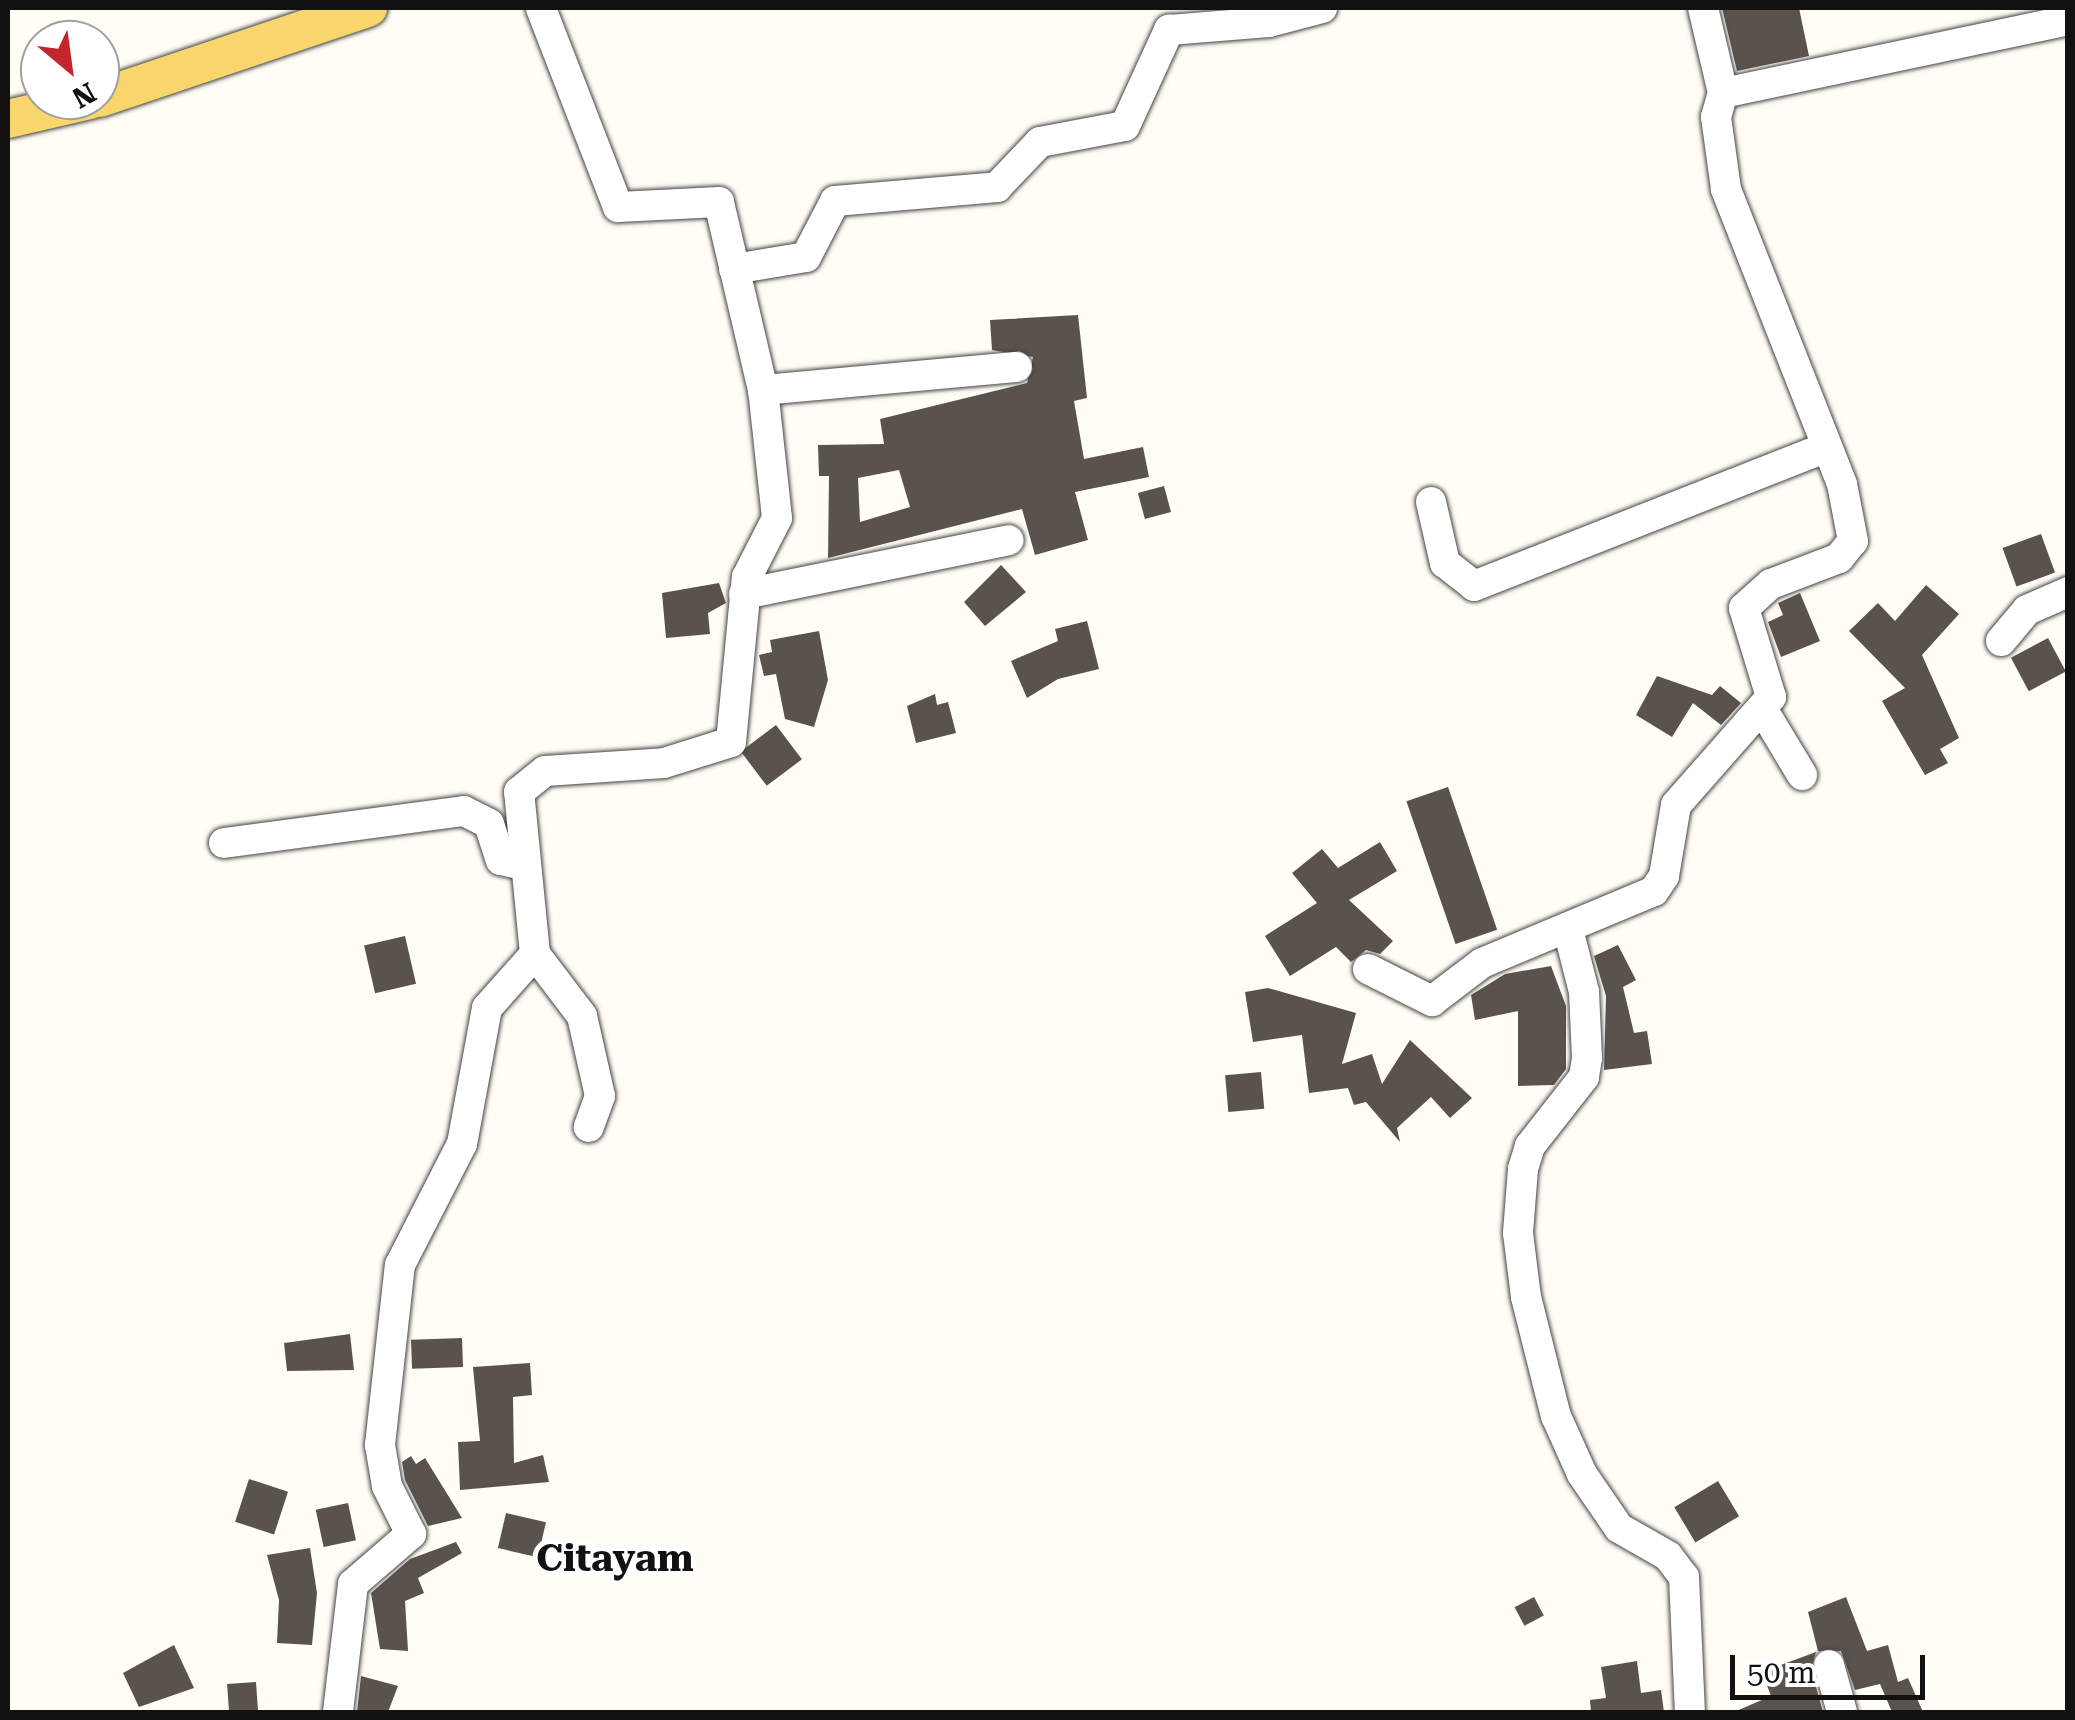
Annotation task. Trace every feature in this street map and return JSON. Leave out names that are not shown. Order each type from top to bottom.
[{"type":"main road","points":[[120,91],[368,8]]},
{"type":"street","points":[[540,8],[612,201],[630,210],[720,202],[763,390],[776,518],[744,594],[730,742],[664,763],[533,776],[519,792],[522,865],[535,954],[582,1016],[600,1096],[589,1126]]},
{"type":"street","points":[[734,269],[806,257],[835,201],[996,187],[1040,142],[1125,126],[1169,30],[1269,22],[1322,8]]},
{"type":"street","points":[[1368,969],[1432,1001],[1466,971],[1643,900],[1661,884],[1676,805],[1763,710],[1772,683],[1752,652],[1744,608],[1771,584],[1839,558],[1852,541],[1850,505],[1822,449],[1726,189],[1716,117],[1724,92],[1703,8]]},
{"type":"street","points":[[1724,92],[2068,20]]},
{"type":"street","points":[[763,390],[1017,366]]},
{"type":"street","points":[[1430,502],[1445,563],[1474,586],[1822,449]]},
{"type":"street","points":[[744,594],[1009,540]]},
{"type":"street","points":[[2000,640],[2027,610],[2068,592]]},
{"type":"street","points":[[1763,710],[1802,775]]},
{"type":"street","points":[[224,843],[464,811],[488,824],[501,860],[522,865]]},
{"type":"street","points":[[1568,929],[1584,992],[1587,1058],[1584,1077],[1530,1146],[1523,1169],[1518,1233],[1526,1297],[1556,1416],[1582,1474],[1619,1528],[1668,1556],[1684,1577],[1690,1712]]},
{"type":"street","points":[[338,1712],[353,1584],[411,1534],[387,1486],[380,1446],[400,1264],[462,1144],[486,1008],[535,954]]},
{"type":"street","points":[[1829,1665],[1842,1712]]},
{"type":"building","points":[[1722,8],[1799,8],[1809,56],[1737,71]]},
{"type":"building","points":[[1078,315],[1087,398],[1074,401],[1084,459],[1143,447],[1149,477],[1075,492],[1088,540],[1035,555],[1022,509],[828,558],[829,476],[819,476],[818,445],[884,444],[880,419],[1027,383],[1033,357],[992,350],[990,320]],"holes":[[[899,470],[910,507],[860,522],[858,478]]]},
{"type":"building","points":[[1164,486],[1171,512],[1145,519],[1138,493]]},
{"type":"building","points":[[2041,534],[2055,573],[2016,587],[2002,548]]},
{"type":"building","points":[[1001,565],[1026,592],[985,626],[964,602]]},
{"type":"building","points":[[719,583],[726,603],[708,613],[710,634],[666,638],[662,593]]},
{"type":"building","points":[[1926,585],[1959,614],[1922,655],[1959,738],[1940,749],[1948,763],[1925,775],[1882,701],[1905,688],[1849,631],[1878,603],[1895,621]]},
{"type":"building","points":[[1800,593],[1820,641],[1781,657],[1768,622],[1783,615],[1778,603]]},
{"type":"building","points":[[1087,621],[1099,669],[1058,679],[1027,698],[1011,661],[1058,641],[1055,629]]},
{"type":"building","points":[[819,631],[828,680],[814,727],[785,719],[776,674],[764,676],[759,655],[772,652],[770,640]]},
{"type":"building","points":[[2048,638],[2066,672],[2029,691],[2011,658]]},
{"type":"building","points":[[1657,676],[1712,695],[1720,686],[1741,703],[1721,725],[1693,703],[1672,737],[1636,715]]},
{"type":"building","points":[[935,694],[937,705],[948,702],[956,733],[916,743],[907,706]]},
{"type":"building","points":[[776,725],[802,759],[767,786],[741,751]]},
{"type":"building","points":[[1448,787],[1497,930],[1456,944],[1406,801]]},
{"type":"building","points":[[1380,842],[1397,871],[1349,900],[1393,941],[1380,954],[1366,950],[1351,962],[1336,947],[1290,976],[1265,936],[1317,903],[1292,873],[1322,849],[1338,868]]},
{"type":"building","points":[[405,936],[416,984],[375,993],[364,945]]},
{"type":"building","points":[[1618,945],[1636,980],[1623,987],[1634,1033],[1647,1031],[1652,1064],[1604,1070],[1606,996],[1594,956]]},
{"type":"building","points":[[1551,966],[1566,1006],[1566,1069],[1554,1085],[1518,1086],[1518,1011],[1475,1020],[1471,995],[1505,974]]},
{"type":"building","points":[[1268,988],[1356,1013],[1342,1064],[1372,1054],[1382,1084],[1410,1040],[1472,1098],[1450,1118],[1431,1097],[1397,1128],[1400,1142],[1366,1102],[1354,1105],[1348,1088],[1309,1093],[1302,1035],[1253,1042],[1245,992]]},
{"type":"building","points":[[1261,1072],[1264,1109],[1228,1112],[1225,1075]]},
{"type":"building","points":[[350,1334],[354,1370],[287,1371],[284,1343]]},
{"type":"building","points":[[462,1338],[463,1367],[412,1369],[411,1340]]},
{"type":"building","points":[[530,1363],[532,1395],[513,1397],[514,1463],[543,1455],[549,1482],[460,1490],[458,1442],[480,1441],[473,1367]]},
{"type":"building","points":[[411,1456],[416,1464],[425,1458],[462,1518],[428,1526],[405,1480],[402,1462]]},
{"type":"building","points":[[249,1479],[288,1492],[274,1534],[235,1522]]},
{"type":"building","points":[[1718,1481],[1739,1516],[1695,1542],[1674,1507]]},
{"type":"building","points":[[348,1503],[356,1540],[324,1547],[316,1510]]},
{"type":"building","points":[[506,1513],[546,1522],[538,1557],[498,1548]]},
{"type":"building","points":[[456,1542],[462,1553],[418,1578],[424,1593],[405,1601],[408,1651],[380,1649],[371,1593],[410,1559]]},
{"type":"building","points":[[310,1548],[317,1593],[312,1645],[277,1643],[279,1600],[267,1555]]},
{"type":"building","points":[[1534,1597],[1544,1616],[1524,1626],[1515,1607]]},
{"type":"building","points":[[1846,1597],[1867,1651],[1888,1645],[1898,1682],[1908,1678],[1923,1712],[1892,1712],[1880,1684],[1855,1690],[1841,1651],[1818,1651],[1808,1612]]},
{"type":"building","points":[[174,1645],[194,1688],[139,1707],[123,1673]]},
{"type":"building","points":[[1816,1652],[1811,1669],[1823,1712],[1734,1712],[1771,1696],[1762,1672]]},
{"type":"building","points":[[1637,1661],[1641,1693],[1661,1690],[1664,1712],[1591,1712],[1590,1700],[1606,1698],[1601,1667]]},
{"type":"building","points":[[361,1676],[398,1686],[388,1712],[357,1712]]},
{"type":"building","points":[[256,1682],[258,1712],[229,1712],[227,1684]]},
{"type":"district","name":"Citayam","points":[[615,1559]]}]
